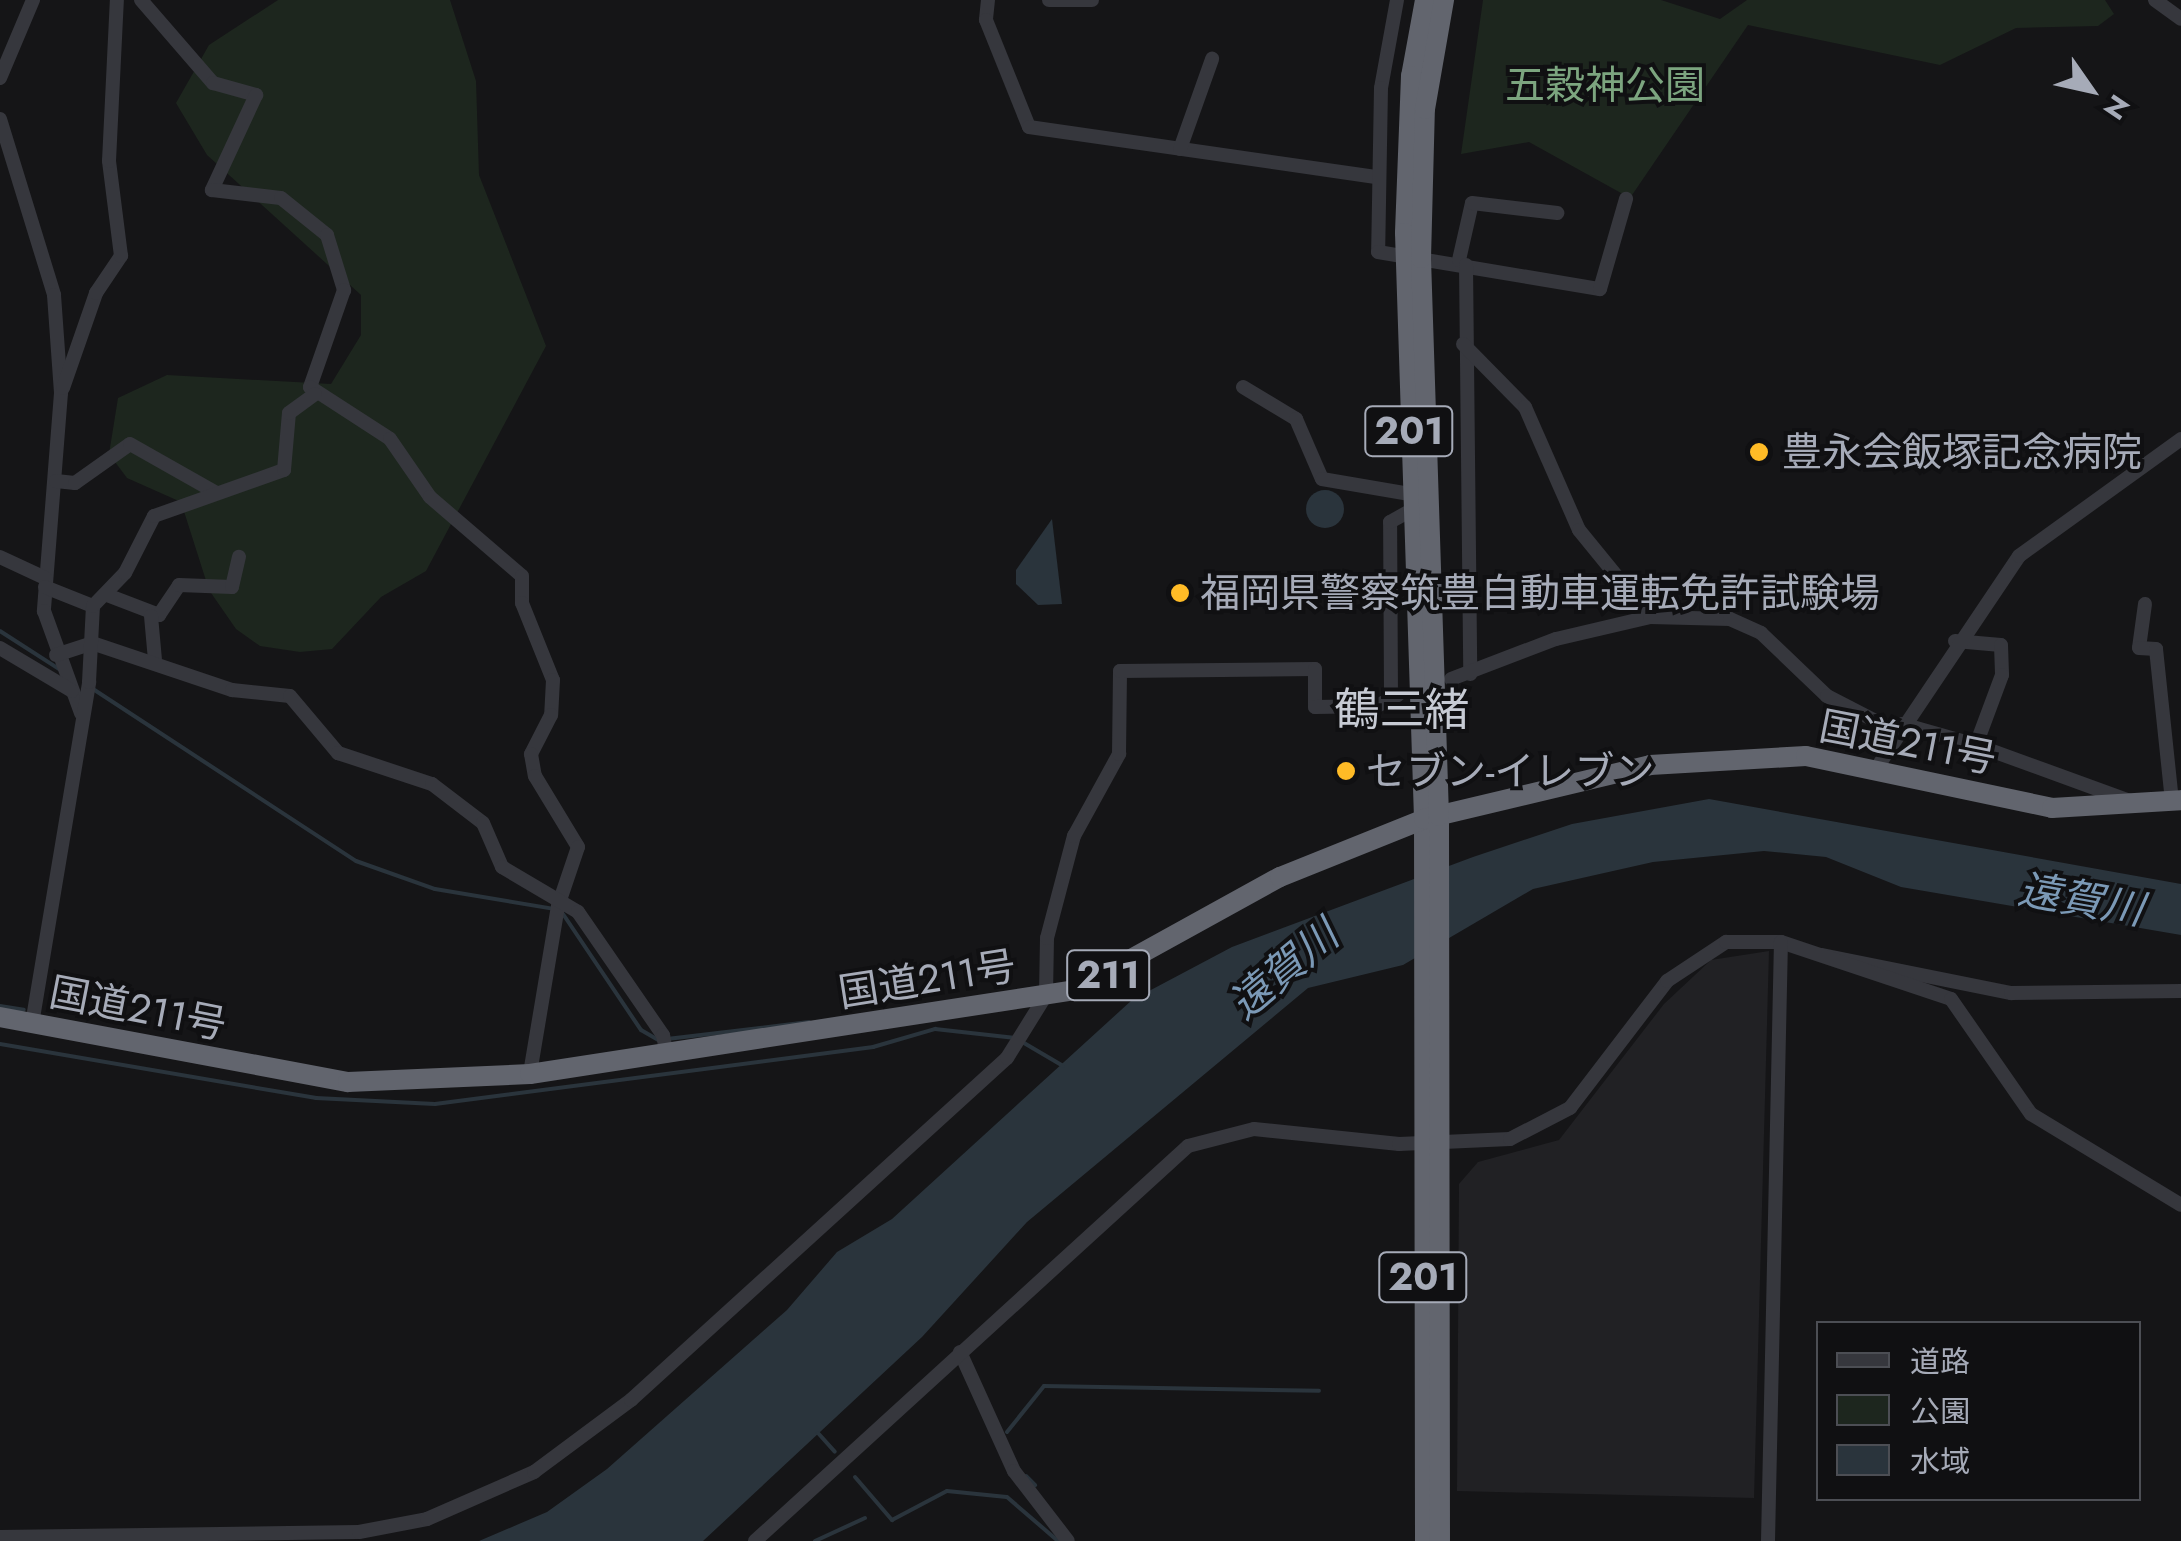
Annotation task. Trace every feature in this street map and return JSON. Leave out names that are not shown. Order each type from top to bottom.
[{"type":"highway","name":"201","points":[[1425,0],[1410,76],[1432,817],[1432,1145],[1440,1541]]},
{"type":"highway","name":"201","points":[[1432,817],[1410,503],[1413,258],[1426,109],[1444,0]]},
{"type":"highway","name":"国道211号","points":[[0,1017],[348,1082],[530,1074],[665,1046],[1046,995],[1099,980],[1280,877],[1432,817],[1715,756],[1878,766],[2052,808],[2176,800]]},
{"type":"highway","name":"201","points":[[1425,1541],[1432,1145]]},
{"type":"street","points":[[0,78],[33,0]]},
{"type":"street","points":[[60,393],[96,293],[121,256],[109,161],[117,0]]},
{"type":"street","points":[[141,0],[213,83],[256,95],[212,190],[281,198],[327,234],[344,290],[311,372],[315,394],[390,439],[430,497],[522,576],[522,603],[553,680],[551,715],[531,754],[535,776],[578,847],[558,906],[530,1074]]},
{"type":"street","points":[[988,0],[986,20],[1030,127],[1377,177]]},
{"type":"street","points":[[1048,0],[1092,0]]},
{"type":"street","points":[[1397,0],[1377,177],[1374,244],[1386,257],[1462,262],[1600,289],[1626,199]]},
{"type":"street","points":[[2154,0],[2181,18]]},
{"type":"street","points":[[1180,148],[1212,59]]},
{"type":"street","points":[[0,119],[54,295],[60,393],[45,582],[47,658],[80,687]]},
{"type":"street","points":[[1470,674],[1462,262],[1472,203],[1556,213]]},
{"type":"street","points":[[1463,344],[1524,407],[1579,530],[1650,617]]},
{"type":"street","points":[[1244,387],[1296,419],[1322,479],[1410,503]]},
{"type":"street","points":[[32,1024],[82,719],[80,687],[92,643],[93,606],[106,595],[154,516],[284,470],[289,413],[315,394]]},
{"type":"street","points":[[1878,766],[1954,641],[2039,536],[2181,439]]},
{"type":"street","points":[[56,481],[75,483],[130,444],[216,492]]},
{"type":"street","points":[[0,1538],[358,1532],[486,1497],[631,1400],[1007,1058],[1046,995],[1047,938],[1074,836],[1120,754],[1120,671],[1315,669],[1315,707],[1377,706],[1395,695],[1390,522],[1410,503]]},
{"type":"street","points":[[155,660],[151,616],[180,585],[232,587],[238,557]]},
{"type":"street","points":[[0,558],[93,606]]},
{"type":"street","points":[[106,595],[151,616]]},
{"type":"street","points":[[2146,604],[2139,648],[2156,649],[2176,800]]},
{"type":"street","points":[[1451,679],[1556,639],[1650,617],[1746,624],[1827,696],[1900,728],[1976,744],[2142,805]]},
{"type":"street","points":[[1954,641],[2001,645],[2002,675],[1976,744]]},
{"type":"street","points":[[47,658],[92,643],[155,660],[232,690],[300,702],[338,753],[432,784],[483,823],[502,867],[558,906],[665,1046]]},
{"type":"street","points":[[0,648],[47,658],[80,687]]},
{"type":"street","points":[[756,1541],[1030,1282],[1210,1137],[1254,1129],[1432,1145],[1542,1126],[1570,1108],[1649,1001],[1698,956],[1726,942],[1781,942],[1951,999],[1968,1012],[2032,1114],[2181,1205]]},
{"type":"street","points":[[1768,1541],[1781,942]]},
{"type":"street","points":[[1818,956],[1863,957],[2012,993],[2181,991]]},
{"type":"street","points":[[960,1352],[1014,1470],[1068,1541]]},
{"type":"shaded area","points":[[1769,951],[1754,1498],[1457,1491],[1459,1184],[1478,1162],[1559,1140],[1664,1004],[1711,960]]},
{"type":"green space","points":[[278,0],[450,0],[476,81],[479,175],[546,346],[426,571],[381,597],[332,649],[300,652],[260,646],[236,629],[209,590],[181,502],[127,478],[109,454],[118,398],[167,375],[331,384],[361,335],[361,295],[207,155],[176,103],[209,45]]},
{"type":"green space","name":"五穀神公園","points":[[1483,0],[1661,0],[1720,19],[1747,0],[2105,0],[2114,14],[2098,26],[2016,28],[1940,65],[1748,25],[1630,198],[1529,142],[1461,154]]},
{"type":"water","points":[[1325,490],[1338,496],[1344,509],[1338,522],[1325,528],[1312,522],[1306,509],[1312,496]]},
{"type":"water","points":[[1052,519],[1062,604],[1038,605],[1016,584],[1016,570]]},
{"type":"water","name":"遠賀川","points":[[1709,799],[2181,884],[2181,935],[1901,887],[1826,857],[1764,851],[1653,862],[1533,889],[1403,965],[1308,988],[1027,1222],[922,1337],[703,1541],[479,1541],[547,1512],[607,1469],[787,1310],[837,1252],[892,1219],[1132,1000],[1232,947],[1473,857],[1572,824]]},
{"type":"waterway","points":[[0,631],[59,669]]},
{"type":"waterway","points":[[93,689],[356,861],[435,889],[555,909]]},
{"type":"waterway","points":[[563,914],[641,1030],[658,1040]]},
{"type":"waterway","points":[[0,1006],[24,1010]]},
{"type":"waterway","points":[[667,1039],[809,1022]]},
{"type":"waterway","points":[[0,1044],[316,1098],[435,1104],[873,1047],[935,1029],[1016,1038]]},
{"type":"waterway","points":[[1024,1043],[1063,1066]]},
{"type":"waterway","points":[[1007,1432],[1044,1386],[1319,1391]]},
{"type":"waterway","points":[[818,1433],[835,1452]]},
{"type":"waterway","points":[[1026,1476],[1035,1485]]},
{"type":"waterway","points":[[855,1477],[892,1520],[947,1491],[1007,1497],[1058,1541]]},
{"type":"waterway","points":[[815,1541],[865,1518]]},
{"type":"place","name":"豊永会飯塚記念病院","points":[[1759,452]]},
{"type":"place","name":"福岡県警察筑豊自動車運転免許試験場","points":[[1180,593]]},
{"type":"place","name":"セブン-イレブン","points":[[1346,771]]},
{"type":"district","name":"鶴三緒","points":[[1402,710]]}]
